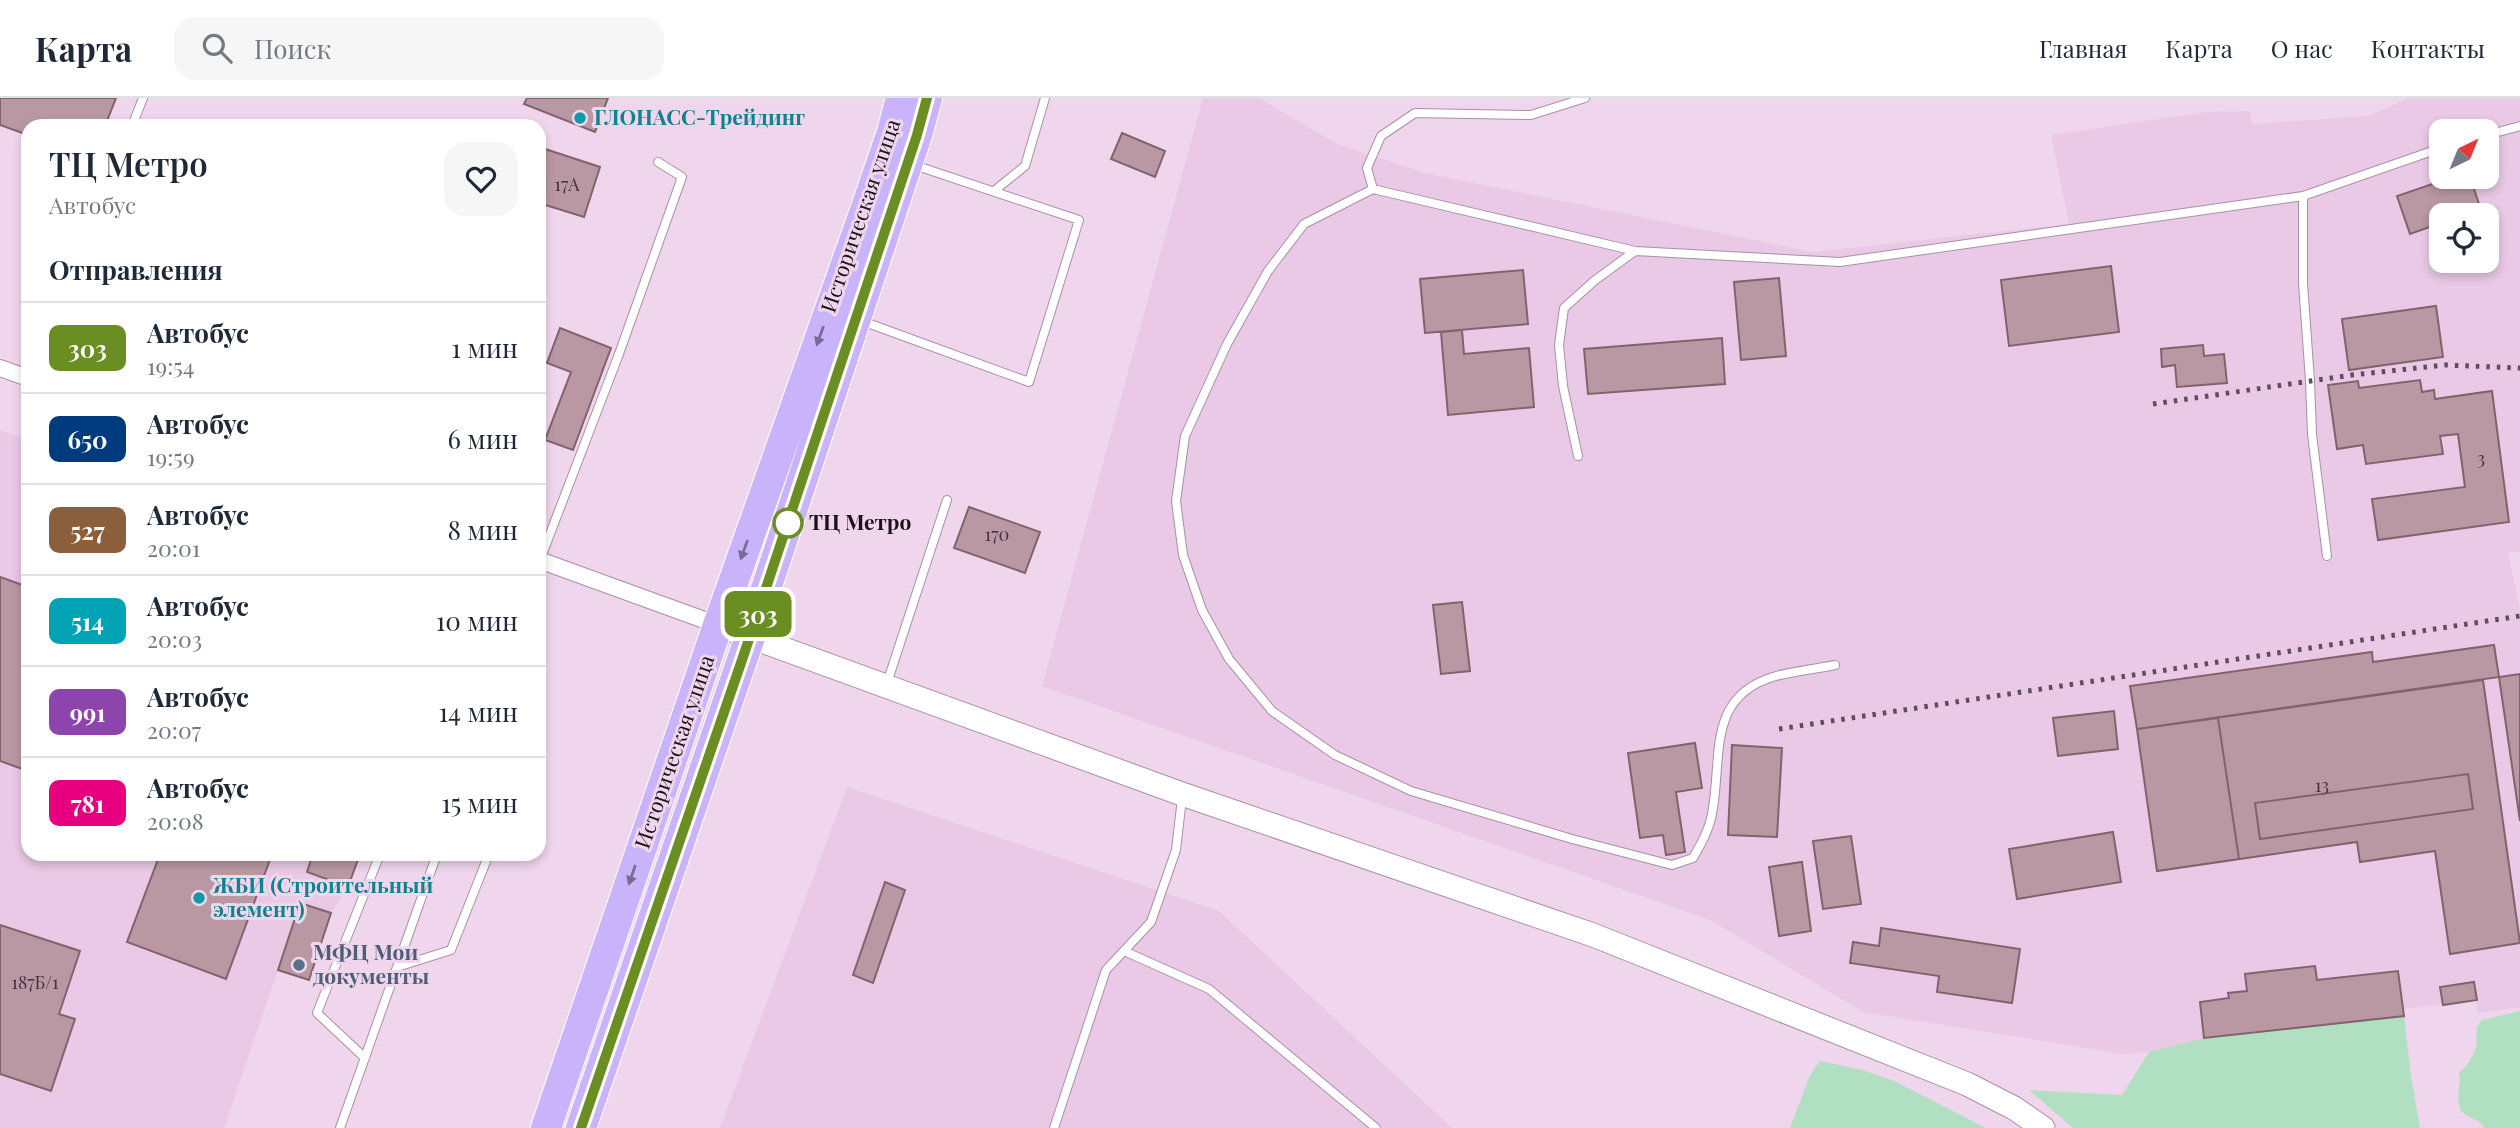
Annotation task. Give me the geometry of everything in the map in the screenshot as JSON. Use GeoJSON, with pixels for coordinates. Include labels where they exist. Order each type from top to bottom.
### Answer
{"type":"FeatureCollection","features":[{"type":"Feature","properties":{"kind":"highway","name":"Историческая улица"},"geometry":{"type":"LineString","coordinates":[[545,1122],[868,202],[901,98]]}},
{"type":"Feature","properties":{"kind":"highway","name":"Историческая улица"},"geometry":{"type":"LineString","coordinates":[[581,1128],[750,637],[908,163],[927,98]]}},
{"type":"Feature","properties":{"kind":"main road"},"geometry":{"type":"LineString","coordinates":[[718,625],[1182,794],[1593,935],[1967,1084],[2014,1108],[2043,1128]]}},
{"type":"Feature","properties":{"kind":"street"},"geometry":{"type":"LineString","coordinates":[[0,368],[21,376]]}},
{"type":"Feature","properties":{"kind":"street"},"geometry":{"type":"LineString","coordinates":[[546,564],[718,625]]}},
{"type":"Feature","properties":{"kind":"lane"},"geometry":{"type":"LineString","coordinates":[[135,119],[143,98]]}},
{"type":"Feature","properties":{"kind":"lane"},"geometry":{"type":"LineString","coordinates":[[994,191],[1025,166],[1045,98]]}},
{"type":"Feature","properties":{"kind":"lane"},"geometry":{"type":"LineString","coordinates":[[1373,189],[1367,168],[1381,136],[1415,113],[1531,115],[1585,98]]}},
{"type":"Feature","properties":{"kind":"lane"},"geometry":{"type":"LineString","coordinates":[[2499,132],[2520,126]]}},
{"type":"Feature","properties":{"kind":"lane"},"geometry":{"type":"LineString","coordinates":[[1835,665],[1775,676],[1747,690],[1731,705],[1722,723],[1712,815],[1703,841],[1693,858],[1672,865],[1572,839],[1411,791],[1335,755],[1272,711],[1229,659],[1202,610],[1182,555],[1176,501],[1185,436],[1227,344],[1268,271],[1304,224],[1373,189],[1636,251],[1840,262],[2304,196],[2429,152]]}},
{"type":"Feature","properties":{"kind":"lane"},"geometry":{"type":"LineString","coordinates":[[546,543],[619,354],[682,177],[658,162]]}},
{"type":"Feature","properties":{"kind":"lane"},"geometry":{"type":"LineString","coordinates":[[856,319],[1030,382],[1079,219],[908,163]]}},
{"type":"Feature","properties":{"kind":"lane"},"geometry":{"type":"LineString","coordinates":[[2304,196],[2303,282],[2312,433],[2328,556]]}},
{"type":"Feature","properties":{"kind":"lane"},"geometry":{"type":"LineString","coordinates":[[1578,456],[1559,345],[1564,309],[1594,281],[1636,251]]}},
{"type":"Feature","properties":{"kind":"lane"},"geometry":{"type":"LineString","coordinates":[[886,686],[947,500]]}},
{"type":"Feature","properties":{"kind":"lane"},"geometry":{"type":"LineString","coordinates":[[1054,1128],[1106,970],[1151,922],[1176,850],[1182,794]]}},
{"type":"Feature","properties":{"kind":"lane"},"geometry":{"type":"LineString","coordinates":[[365,1058],[317,1013],[377,861]]}},
{"type":"Feature","properties":{"kind":"lane"},"geometry":{"type":"LineString","coordinates":[[340,1128],[435,861]]}},
{"type":"Feature","properties":{"kind":"lane"},"geometry":{"type":"LineString","coordinates":[[397,967],[451,950],[486,861]]}},
{"type":"Feature","properties":{"kind":"lane"},"geometry":{"type":"LineString","coordinates":[[1124,951],[1209,989],[1376,1128]]}},
{"type":"Feature","properties":{"kind":"shaded area"},"geometry":{"type":"Polygon","coordinates":[[[1203,98],[1259,98],[1337,144],[1425,173],[1813,252],[2069,224],[2051,135],[2207,112],[2250,111],[2252,124],[2369,116],[2408,98],[2520,98],[2520,551],[2508,553],[2520,609],[2520,1007],[2478,1013],[2476,1000],[2404,1009],[2404,1016],[2204,1038],[2149,1052],[2123,1054],[1863,1012],[1710,920],[1042,686],[1203,98]]]}},
{"type":"Feature","properties":{"kind":"shaded area"},"geometry":{"type":"Polygon","coordinates":[[[0,430],[21,438],[21,861],[357,861],[348,887],[331,913],[309,980],[278,970],[224,1128],[0,1128],[0,430]]]}},
{"type":"Feature","properties":{"kind":"shaded area"},"geometry":{"type":"Polygon","coordinates":[[[847,787],[1219,911],[1452,1128],[720,1128],[847,787]]]}},
{"type":"Feature","properties":{"kind":"green space"},"geometry":{"type":"Polygon","coordinates":[[[2520,1011],[2520,1128],[2484,1128],[2478,1121],[2466,1115],[2459,1106],[2459,1073],[2475,1051],[2476,1030],[2482,1020],[2520,1011]]]}},
{"type":"Feature","properties":{"kind":"green space"},"geometry":{"type":"Polygon","coordinates":[[[2404,1016],[2420,1128],[2073,1128],[2029,1090],[2122,1095],[2149,1052],[2204,1038],[2404,1016]]]}},
{"type":"Feature","properties":{"kind":"green space"},"geometry":{"type":"Polygon","coordinates":[[[1820,1061],[1863,1070],[1894,1081],[1986,1128],[1790,1128],[1810,1075],[1820,1061]]]}},
{"type":"Feature","properties":{"kind":"building"},"geometry":{"type":"Polygon","coordinates":[[[0,98],[116,98],[108,119],[21,119],[21,132],[0,125],[0,98]]]}},
{"type":"Feature","properties":{"kind":"building","name":"ГЛОНАСС-Трейдинг"},"geometry":{"type":"Polygon","coordinates":[[[527,98],[608,98],[595,132],[524,104],[527,98]]]}},
{"type":"Feature","properties":{"kind":"building"},"geometry":{"type":"Polygon","coordinates":[[[1122,133],[1165,151],[1155,177],[1111,159],[1122,133]]]}},
{"type":"Feature","properties":{"kind":"building"},"geometry":{"type":"Polygon","coordinates":[[[546,149],[600,167],[584,217],[546,205],[546,149]]]}},
{"type":"Feature","properties":{"kind":"building"},"geometry":{"type":"Polygon","coordinates":[[[2429,185],[2429,189],[2474,189],[2479,203],[2429,203],[2429,227],[2410,234],[2397,196],[2429,185]]]}},
{"type":"Feature","properties":{"kind":"building"},"geometry":{"type":"Polygon","coordinates":[[[2111,266],[2119,332],[2009,346],[2001,280],[2111,266]]]}},
{"type":"Feature","properties":{"kind":"building"},"geometry":{"type":"Polygon","coordinates":[[[1523,270],[1528,324],[1425,333],[1420,279],[1523,270]]]}},
{"type":"Feature","properties":{"kind":"building"},"geometry":{"type":"Polygon","coordinates":[[[1779,278],[1786,356],[1741,360],[1734,282],[1779,278]]]}},
{"type":"Feature","properties":{"kind":"building"},"geometry":{"type":"Polygon","coordinates":[[[2436,306],[2443,357],[2349,370],[2342,319],[2436,306]]]}},
{"type":"Feature","properties":{"kind":"building"},"geometry":{"type":"Polygon","coordinates":[[[560,328],[611,348],[573,450],[546,440],[571,372],[547,363],[560,328]]]}},
{"type":"Feature","properties":{"kind":"building"},"geometry":{"type":"Polygon","coordinates":[[[1462,330],[1464,354],[1529,348],[1534,407],[1448,415],[1441,332],[1462,330]]]}},
{"type":"Feature","properties":{"kind":"building"},"geometry":{"type":"Polygon","coordinates":[[[1722,338],[1725,384],[1588,394],[1584,349],[1722,338]]]}},
{"type":"Feature","properties":{"kind":"building"},"geometry":{"type":"Polygon","coordinates":[[[2203,345],[2204,356],[2224,354],[2227,383],[2177,387],[2175,365],[2162,367],[2161,349],[2203,345]]]}},
{"type":"Feature","properties":{"kind":"building"},"geometry":{"type":"Polygon","coordinates":[[[2420,380],[2422,392],[2434,390],[2435,399],[2492,391],[2509,522],[2378,540],[2372,499],[2465,487],[2458,434],[2440,436],[2443,454],[2366,464],[2363,445],[2337,449],[2328,385],[2358,381],[2359,388],[2420,380]]]}},
{"type":"Feature","properties":{"kind":"building"},"geometry":{"type":"Polygon","coordinates":[[[969,507],[1040,532],[1025,573],[954,548],[969,507]]]}},
{"type":"Feature","properties":{"kind":"building"},"geometry":{"type":"Polygon","coordinates":[[[0,577],[21,584],[21,768],[0,761],[0,577]]]}},
{"type":"Feature","properties":{"kind":"building"},"geometry":{"type":"Polygon","coordinates":[[[1462,602],[1470,671],[1441,674],[1433,605],[1462,602]]]}},
{"type":"Feature","properties":{"kind":"building"},"geometry":{"type":"Polygon","coordinates":[[[2494,645],[2499,677],[2137,729],[2130,686],[2372,652],[2373,662],[2494,645]]]}},
{"type":"Feature","properties":{"kind":"building"},"geometry":{"type":"Polygon","coordinates":[[[2520,674],[2520,821],[2499,677],[2520,674]]]}},
{"type":"Feature","properties":{"kind":"building"},"geometry":{"type":"Polygon","coordinates":[[[2483,680],[2520,943],[2450,954],[2435,851],[2360,862],[2357,842],[2157,871],[2137,729],[2483,680]]]}},
{"type":"Feature","properties":{"kind":"building"},"geometry":{"type":"Polygon","coordinates":[[[2114,711],[2118,749],[2058,756],[2053,718],[2114,711]]]}},
{"type":"Feature","properties":{"kind":"building"},"geometry":{"type":"Polygon","coordinates":[[[2218,718],[2239,859],[2157,871],[2137,729],[2218,718]]]}},
{"type":"Feature","properties":{"kind":"building"},"geometry":{"type":"Polygon","coordinates":[[[1695,743],[1702,788],[1676,792],[1685,852],[1666,855],[1663,835],[1640,838],[1628,753],[1695,743]]]}},
{"type":"Feature","properties":{"kind":"building"},"geometry":{"type":"Polygon","coordinates":[[[1732,745],[1782,748],[1777,837],[1728,835],[1732,745]]]}},
{"type":"Feature","properties":{"kind":"building"},"geometry":{"type":"Polygon","coordinates":[[[2468,774],[2473,809],[2260,839],[2255,803],[2468,774]]]}},
{"type":"Feature","properties":{"kind":"building"},"geometry":{"type":"Polygon","coordinates":[[[2113,832],[2121,882],[2017,899],[2009,849],[2113,832]]]}},
{"type":"Feature","properties":{"kind":"building"},"geometry":{"type":"Polygon","coordinates":[[[1851,836],[1861,904],[1823,909],[1813,841],[1851,836]]]}},
{"type":"Feature","properties":{"kind":"building","name":"ЖБИ (Строительный элемент)"},"geometry":{"type":"Polygon","coordinates":[[[157,861],[269,861],[226,979],[127,942],[157,861]]]}},
{"type":"Feature","properties":{"kind":"building"},"geometry":{"type":"Polygon","coordinates":[[[311,861],[357,861],[348,887],[307,872],[311,861]]]}},
{"type":"Feature","properties":{"kind":"building"},"geometry":{"type":"Polygon","coordinates":[[[1802,862],[1811,931],[1779,936],[1769,867],[1802,862]]]}},
{"type":"Feature","properties":{"kind":"building"},"geometry":{"type":"Polygon","coordinates":[[[885,882],[905,890],[873,983],[853,975],[885,882]]]}},
{"type":"Feature","properties":{"kind":"building"},"geometry":{"type":"Polygon","coordinates":[[[300,903],[331,913],[309,980],[278,970],[300,903]]]}},
{"type":"Feature","properties":{"kind":"building"},"geometry":{"type":"Polygon","coordinates":[[[0,925],[80,951],[59,1014],[75,1019],[51,1091],[0,1074],[0,925]]]}},
{"type":"Feature","properties":{"kind":"building"},"geometry":{"type":"Polygon","coordinates":[[[1881,928],[2020,949],[2012,1003],[1937,992],[1939,976],[1850,963],[1853,942],[1879,946],[1881,928]]]}},
{"type":"Feature","properties":{"kind":"building"},"geometry":{"type":"Polygon","coordinates":[[[2315,966],[2317,980],[2398,971],[2404,1016],[2204,1038],[2200,1002],[2229,998],[2228,993],[2247,991],[2245,974],[2315,966]]]}},
{"type":"Feature","properties":{"kind":"building"},"geometry":{"type":"Polygon","coordinates":[[[2474,982],[2477,1000],[2443,1005],[2440,987],[2474,982]]]}},
{"type":"Feature","properties":{"kind":"railway"},"geometry":{"type":"LineString","coordinates":[[2153,404],[2352,375],[2445,365],[2520,368]]}},
{"type":"Feature","properties":{"kind":"railway"},"geometry":{"type":"LineString","coordinates":[[1779,729],[2520,616]]}},
{"type":"Feature","properties":{"kind":"bus line","name":"303"},"geometry":{"type":"LineString","coordinates":[[581,1128],[759,611],[927,98]]}},
{"type":"Feature","properties":{"kind":"place","name":"ГЛОНАСС-Трейдинг"},"geometry":{"type":"Point","coordinates":[580,118]}},
{"type":"Feature","properties":{"kind":"place","name":"ТЦ Метро"},"geometry":{"type":"Point","coordinates":[788,523]}},
{"type":"Feature","properties":{"kind":"place","name":"ЖБИ (Строительный элемент)"},"geometry":{"type":"Point","coordinates":[199,898]}},
{"type":"Feature","properties":{"kind":"place","name":"МФЦ Мои документы"},"geometry":{"type":"Point","coordinates":[299,965]}}]}
